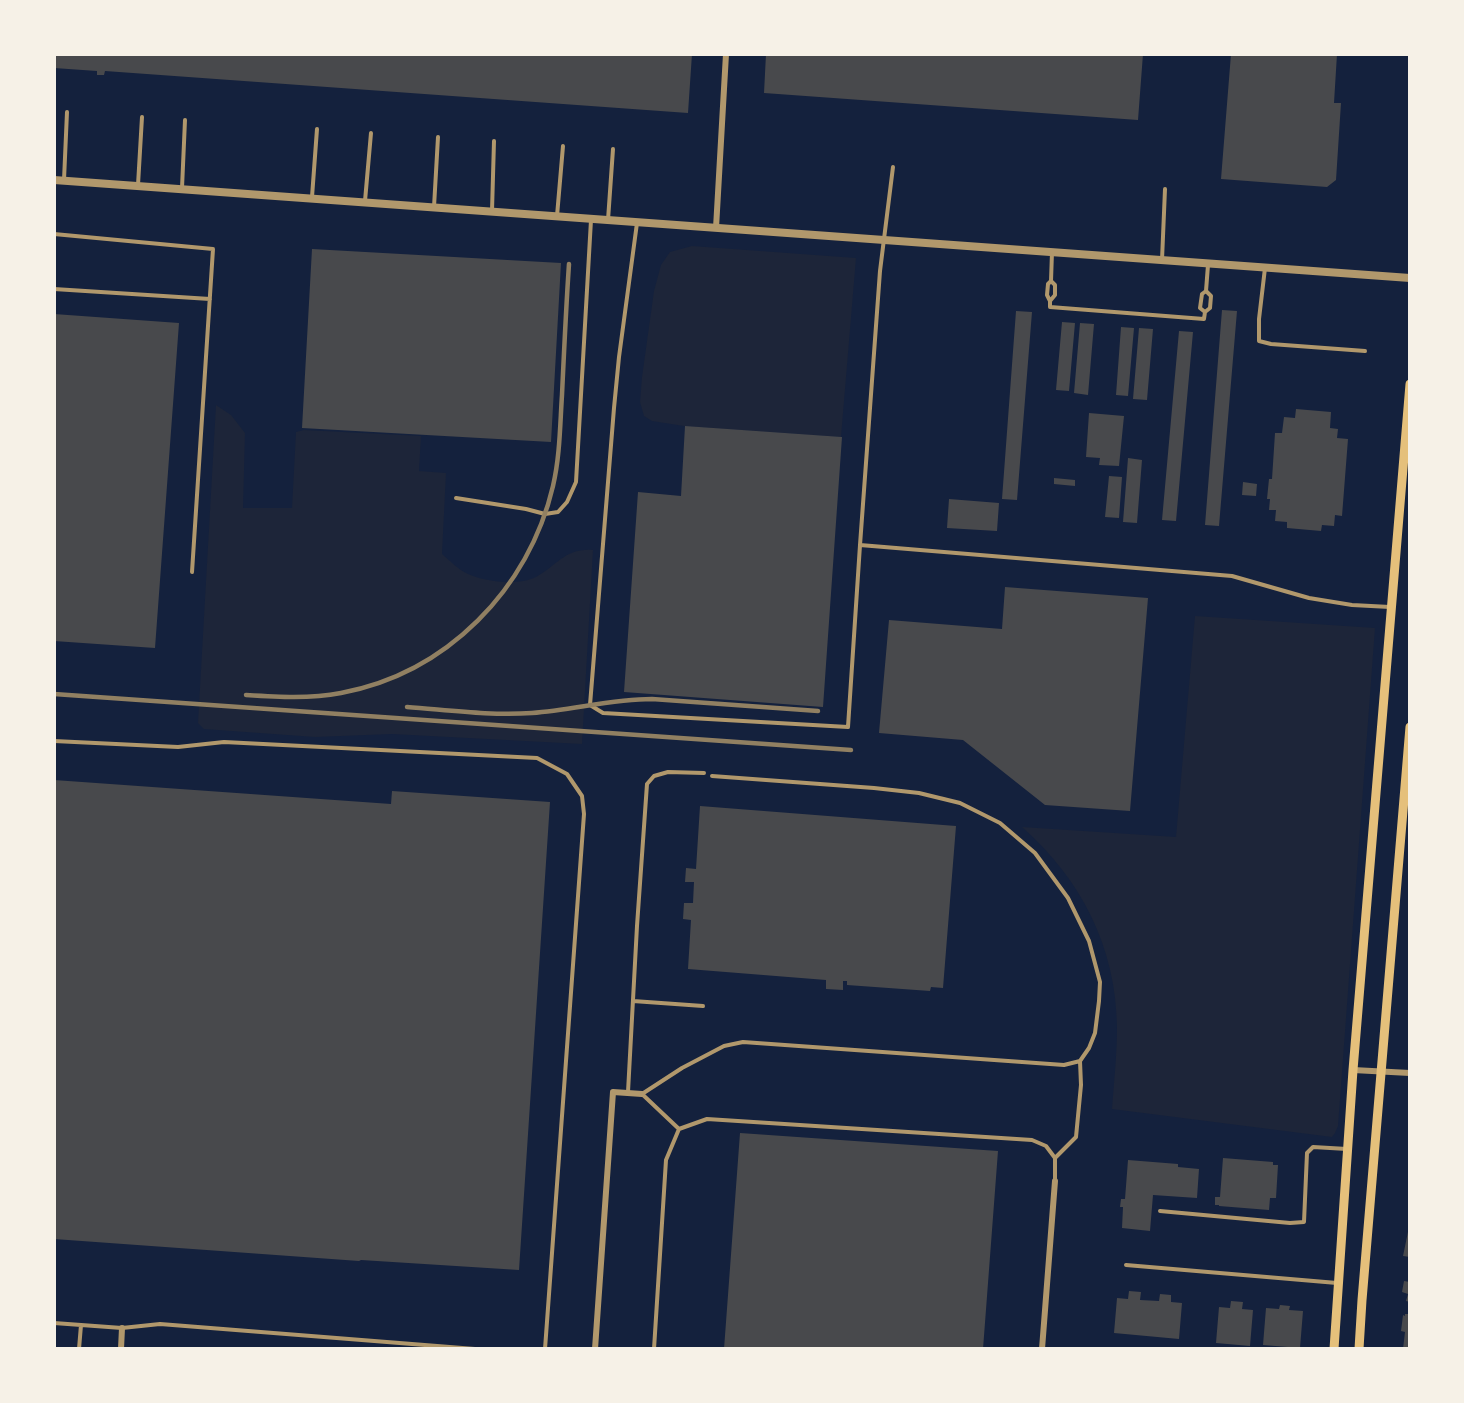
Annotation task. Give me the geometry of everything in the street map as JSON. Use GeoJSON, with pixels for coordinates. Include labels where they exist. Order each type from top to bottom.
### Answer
{"type":"FeatureCollection","features":[{"type":"Feature","properties":{"kind":"main road"},"geometry":{"type":"LineString","coordinates":[[1334,1349],[1353,1070],[1410,384]]}},
{"type":"Feature","properties":{"kind":"main road"},"geometry":{"type":"LineString","coordinates":[[1359,1349],[1381,1072],[1405,848],[1410,727]]}},
{"type":"Feature","properties":{"kind":"street"},"geometry":{"type":"LineString","coordinates":[[716,228],[726,54]]}},
{"type":"Feature","properties":{"kind":"street"},"geometry":{"type":"LineString","coordinates":[[59,180],[1410,278]]}},
{"type":"Feature","properties":{"kind":"street"},"geometry":{"type":"LineString","coordinates":[[1353,1070],[1410,1073]]}},
{"type":"Feature","properties":{"kind":"street"},"geometry":{"type":"LineString","coordinates":[[595,1349],[613,1092],[642,1094]]}},
{"type":"Feature","properties":{"kind":"street"},"geometry":{"type":"LineString","coordinates":[[1042,1349],[1055,1181]]}},
{"type":"Feature","properties":{"kind":"street"},"geometry":{"type":"LineString","coordinates":[[121,1349],[122,1328]]}},
{"type":"Feature","properties":{"kind":"lane"},"geometry":{"type":"LineString","coordinates":[[59,180],[67,112]]}},
{"type":"Feature","properties":{"kind":"lane"},"geometry":{"type":"LineString","coordinates":[[138,186],[142,117]]}},
{"type":"Feature","properties":{"kind":"lane"},"geometry":{"type":"LineString","coordinates":[[182,189],[185,120]]}},
{"type":"Feature","properties":{"kind":"lane"},"geometry":{"type":"LineString","coordinates":[[312,198],[317,129]]}},
{"type":"Feature","properties":{"kind":"lane"},"geometry":{"type":"LineString","coordinates":[[365,202],[371,133]]}},
{"type":"Feature","properties":{"kind":"lane"},"geometry":{"type":"LineString","coordinates":[[434,207],[438,137]]}},
{"type":"Feature","properties":{"kind":"lane"},"geometry":{"type":"LineString","coordinates":[[492,212],[494,141]]}},
{"type":"Feature","properties":{"kind":"lane"},"geometry":{"type":"LineString","coordinates":[[557,216],[563,146]]}},
{"type":"Feature","properties":{"kind":"lane"},"geometry":{"type":"LineString","coordinates":[[608,220],[613,149]]}},
{"type":"Feature","properties":{"kind":"lane"},"geometry":{"type":"LineString","coordinates":[[637,222],[614,408],[590,705],[603,713],[848,727],[880,271],[893,167]]}},
{"type":"Feature","properties":{"kind":"lane"},"geometry":{"type":"LineString","coordinates":[[1162,260],[1165,189]]}},
{"type":"Feature","properties":{"kind":"lane"},"geometry":{"type":"LineString","coordinates":[[456,498],[545,514],[558,512],[567,502],[576,482],[591,219]]}},
{"type":"Feature","properties":{"kind":"lane"},"geometry":{"type":"LineString","coordinates":[[54,234],[213,249],[192,572]]}},
{"type":"Feature","properties":{"kind":"lane"},"geometry":{"type":"LineString","coordinates":[[1053,252],[1051,281],[1048,284],[1047,294],[1050,307],[1204,320],[1205,312]]}},
{"type":"Feature","properties":{"kind":"lane"},"geometry":{"type":"LineString","coordinates":[[1205,312],[1200,308],[1202,294],[1206,291],[1208,263]]}},
{"type":"Feature","properties":{"kind":"lane"},"geometry":{"type":"LineString","coordinates":[[1265,267],[1259,341],[1271,344],[1365,351]]}},
{"type":"Feature","properties":{"kind":"lane"},"geometry":{"type":"LineString","coordinates":[[54,289],[210,299]]}},
{"type":"Feature","properties":{"kind":"lane"},"geometry":{"type":"LineString","coordinates":[[1205,312],[1210,309],[1211,296],[1206,291]]}},
{"type":"Feature","properties":{"kind":"lane"},"geometry":{"type":"LineString","coordinates":[[860,545],[1232,576],[1310,598],[1352,605],[1392,607]]}},
{"type":"Feature","properties":{"kind":"lane"},"geometry":{"type":"LineString","coordinates":[[54,741],[178,747],[224,742],[537,758],[567,774],[582,796],[584,814],[545,1349]]}},
{"type":"Feature","properties":{"kind":"lane"},"geometry":{"type":"LineString","coordinates":[[628,1093],[647,784],[654,776],[668,772],[704,773]]}},
{"type":"Feature","properties":{"kind":"lane"},"geometry":{"type":"LineString","coordinates":[[712,776],[919,793],[960,803],[1000,823],[1035,854],[1068,898],[1089,941],[1100,982],[1095,1033],[1080,1061],[1081,1084],[1076,1137],[1054,1158]]}},
{"type":"Feature","properties":{"kind":"lane"},"geometry":{"type":"LineString","coordinates":[[633,1001],[703,1006]]}},
{"type":"Feature","properties":{"kind":"lane"},"geometry":{"type":"LineString","coordinates":[[679,1129],[642,1094],[682,1068],[724,1046],[743,1042],[1064,1065],[1080,1061]]}},
{"type":"Feature","properties":{"kind":"lane"},"geometry":{"type":"LineString","coordinates":[[654,1349],[666,1160],[679,1129],[707,1119],[1032,1140],[1046,1146],[1054,1158],[1055,1181]]}},
{"type":"Feature","properties":{"kind":"lane"},"geometry":{"type":"LineString","coordinates":[[1160,1211],[1290,1223],[1304,1222],[1307,1153],[1313,1147],[1348,1149]]}},
{"type":"Feature","properties":{"kind":"lane"},"geometry":{"type":"LineString","coordinates":[[1126,1265],[1338,1283]]}},
{"type":"Feature","properties":{"kind":"lane"},"geometry":{"type":"LineString","coordinates":[[54,1323],[122,1328],[160,1324],[475,1349]]}},
{"type":"Feature","properties":{"kind":"lane"},"geometry":{"type":"LineString","coordinates":[[79,1349],[81,1325]]}},
{"type":"Feature","properties":{"kind":"shaded area"},"geometry":{"type":"Polygon","coordinates":[[[692,246],[856,258],[841,437],[684,426],[652,421],[644,416],[640,402],[642,377],[654,291],[661,265],[670,252],[692,246]]]}},
{"type":"Feature","properties":{"kind":"shaded area"},"geometry":{"type":"Polygon","coordinates":[[[216,405],[231,415],[245,433],[243,508],[292,508],[296,432],[304,430],[421,436],[419,471],[446,473],[442,554],[461,570],[475,577],[493,581],[529,580],[568,554],[593,550],[582,744],[392,734],[315,737],[204,729],[198,723],[216,405]]]}},
{"type":"Feature","properties":{"kind":"shaded area"},"geometry":{"type":"Polygon","coordinates":[[[1195,616],[1375,628],[1338,1126],[1332,1137],[1112,1109],[1117,1027],[1110,969],[1102,942],[1078,892],[1062,869],[1022,827],[1176,837],[1195,616]]]}},
{"type":"Feature","properties":{"kind":"building"},"geometry":{"type":"Polygon","coordinates":[[[54,54],[692,54],[688,113],[105,71],[104,75],[97,75],[97,71],[54,68],[54,54]]]}},
{"type":"Feature","properties":{"kind":"building"},"geometry":{"type":"Polygon","coordinates":[[[766,54],[1143,54],[1138,120],[764,93],[766,54]]]}},
{"type":"Feature","properties":{"kind":"building"},"geometry":{"type":"Polygon","coordinates":[[[1231,54],[1337,54],[1334,103],[1341,103],[1336,180],[1327,187],[1221,179],[1231,54]]]}},
{"type":"Feature","properties":{"kind":"building"},"geometry":{"type":"Polygon","coordinates":[[[312,249],[561,263],[551,442],[302,428],[312,249]]]}},
{"type":"Feature","properties":{"kind":"building"},"geometry":{"type":"Polygon","coordinates":[[[1222,310],[1237,311],[1219,526],[1205,525],[1222,310]]]}},
{"type":"Feature","properties":{"kind":"building"},"geometry":{"type":"Polygon","coordinates":[[[1016,311],[1032,312],[1017,500],[1002,499],[1016,311]]]}},
{"type":"Feature","properties":{"kind":"building"},"geometry":{"type":"Polygon","coordinates":[[[54,314],[179,323],[155,648],[54,641],[54,314]]]}},
{"type":"Feature","properties":{"kind":"building"},"geometry":{"type":"Polygon","coordinates":[[[1062,322],[1075,323],[1069,391],[1056,390],[1062,322]]]}},
{"type":"Feature","properties":{"kind":"building"},"geometry":{"type":"Polygon","coordinates":[[[1080,323],[1094,324],[1088,395],[1074,393],[1080,323]]]}},
{"type":"Feature","properties":{"kind":"building"},"geometry":{"type":"Polygon","coordinates":[[[1121,327],[1134,328],[1128,396],[1116,395],[1121,327]]]}},
{"type":"Feature","properties":{"kind":"building"},"geometry":{"type":"Polygon","coordinates":[[[1139,328],[1153,329],[1147,400],[1133,399],[1139,328]]]}},
{"type":"Feature","properties":{"kind":"building"},"geometry":{"type":"Polygon","coordinates":[[[1179,331],[1193,332],[1176,521],[1162,520],[1179,331]]]}},
{"type":"Feature","properties":{"kind":"building"},"geometry":{"type":"Polygon","coordinates":[[[1296,409],[1331,412],[1330,428],[1338,429],[1337,438],[1348,439],[1342,516],[1335,515],[1334,526],[1322,525],[1321,531],[1287,528],[1287,522],[1275,521],[1276,510],[1269,510],[1270,499],[1267,499],[1269,479],[1272,479],[1275,433],[1282,433],[1284,417],[1295,418],[1296,409]]]}},
{"type":"Feature","properties":{"kind":"building"},"geometry":{"type":"Polygon","coordinates":[[[1089,413],[1124,416],[1119,466],[1099,465],[1100,458],[1086,457],[1089,413]]]}},
{"type":"Feature","properties":{"kind":"building"},"geometry":{"type":"Polygon","coordinates":[[[685,426],[842,437],[823,707],[624,692],[638,492],[681,496],[685,426]]]}},
{"type":"Feature","properties":{"kind":"building"},"geometry":{"type":"Polygon","coordinates":[[[1128,458],[1142,460],[1137,523],[1123,522],[1128,458]]]}},
{"type":"Feature","properties":{"kind":"building"},"geometry":{"type":"Polygon","coordinates":[[[1109,476],[1122,477],[1119,518],[1105,517],[1109,476]]]}},
{"type":"Feature","properties":{"kind":"building"},"geometry":{"type":"Polygon","coordinates":[[[1054,478],[1075,480],[1075,486],[1054,484],[1054,478]]]}},
{"type":"Feature","properties":{"kind":"building"},"geometry":{"type":"Polygon","coordinates":[[[1243,482],[1257,484],[1256,496],[1242,495],[1243,482]]]}},
{"type":"Feature","properties":{"kind":"building"},"geometry":{"type":"Polygon","coordinates":[[[949,499],[999,503],[997,531],[947,528],[949,499]]]}},
{"type":"Feature","properties":{"kind":"building"},"geometry":{"type":"Polygon","coordinates":[[[1005,587],[1148,598],[1130,811],[1045,805],[963,740],[879,733],[889,620],[1002,629],[1005,587]]]}},
{"type":"Feature","properties":{"kind":"building"},"geometry":{"type":"Polygon","coordinates":[[[54,780],[391,804],[392,791],[550,802],[519,1270],[54,1239],[54,780]]]}},
{"type":"Feature","properties":{"kind":"building"},"geometry":{"type":"Polygon","coordinates":[[[700,806],[956,826],[943,988],[931,987],[930,991],[847,985],[847,981],[843,981],[843,990],[826,989],[826,980],[688,969],[691,920],[683,919],[684,903],[693,903],[694,882],[685,882],[686,868],[696,869],[700,806]]]}},
{"type":"Feature","properties":{"kind":"building"},"geometry":{"type":"Polygon","coordinates":[[[740,1133],[998,1151],[983,1349],[724,1349],[740,1133]]]}},
{"type":"Feature","properties":{"kind":"building"},"geometry":{"type":"Polygon","coordinates":[[[1223,1158],[1273,1162],[1273,1165],[1278,1165],[1276,1198],[1270,1198],[1269,1210],[1215,1205],[1215,1197],[1220,1197],[1223,1158]]]}},
{"type":"Feature","properties":{"kind":"building"},"geometry":{"type":"Polygon","coordinates":[[[1128,1160],[1178,1164],[1178,1167],[1199,1169],[1197,1198],[1153,1195],[1150,1231],[1122,1228],[1123,1207],[1120,1207],[1121,1199],[1125,1199],[1128,1160]]]}},
{"type":"Feature","properties":{"kind":"building"},"geometry":{"type":"Polygon","coordinates":[[[1410,1228],[1410,1257],[1403,1256],[1410,1228]]]}},
{"type":"Feature","properties":{"kind":"building"},"geometry":{"type":"Polygon","coordinates":[[[1404,1281],[1410,1282],[1410,1302],[1406,1301],[1408,1294],[1402,1292],[1404,1281]]]}},
{"type":"Feature","properties":{"kind":"building"},"geometry":{"type":"Polygon","coordinates":[[[1129,1291],[1141,1292],[1140,1300],[1159,1301],[1160,1294],[1171,1295],[1171,1302],[1182,1303],[1179,1339],[1114,1333],[1117,1298],[1128,1299],[1129,1291]]]}},
{"type":"Feature","properties":{"kind":"building"},"geometry":{"type":"Polygon","coordinates":[[[1231,1301],[1243,1302],[1242,1309],[1253,1310],[1250,1346],[1216,1343],[1219,1307],[1230,1308],[1231,1301]]]}},
{"type":"Feature","properties":{"kind":"building"},"geometry":{"type":"Polygon","coordinates":[[[1280,1305],[1290,1306],[1289,1310],[1303,1311],[1300,1348],[1263,1345],[1266,1308],[1279,1309],[1280,1305]]]}},
{"type":"Feature","properties":{"kind":"building"},"geometry":{"type":"Polygon","coordinates":[[[1405,1314],[1410,1314],[1410,1349],[1403,1349],[1405,1332],[1401,1331],[1405,1314]]]}},
{"type":"Feature","properties":{"kind":"railway"},"geometry":{"type":"LineString","coordinates":[[246,695],[318,696],[380,683],[415,667],[448,646],[478,621],[503,591],[525,559],[541,524],[553,486],[560,429],[569,264]]}},
{"type":"Feature","properties":{"kind":"railway"},"geometry":{"type":"LineString","coordinates":[[54,694],[851,750]]}},
{"type":"Feature","properties":{"kind":"railway"},"geometry":{"type":"LineString","coordinates":[[407,707],[517,714],[652,699],[818,711]]}}]}
